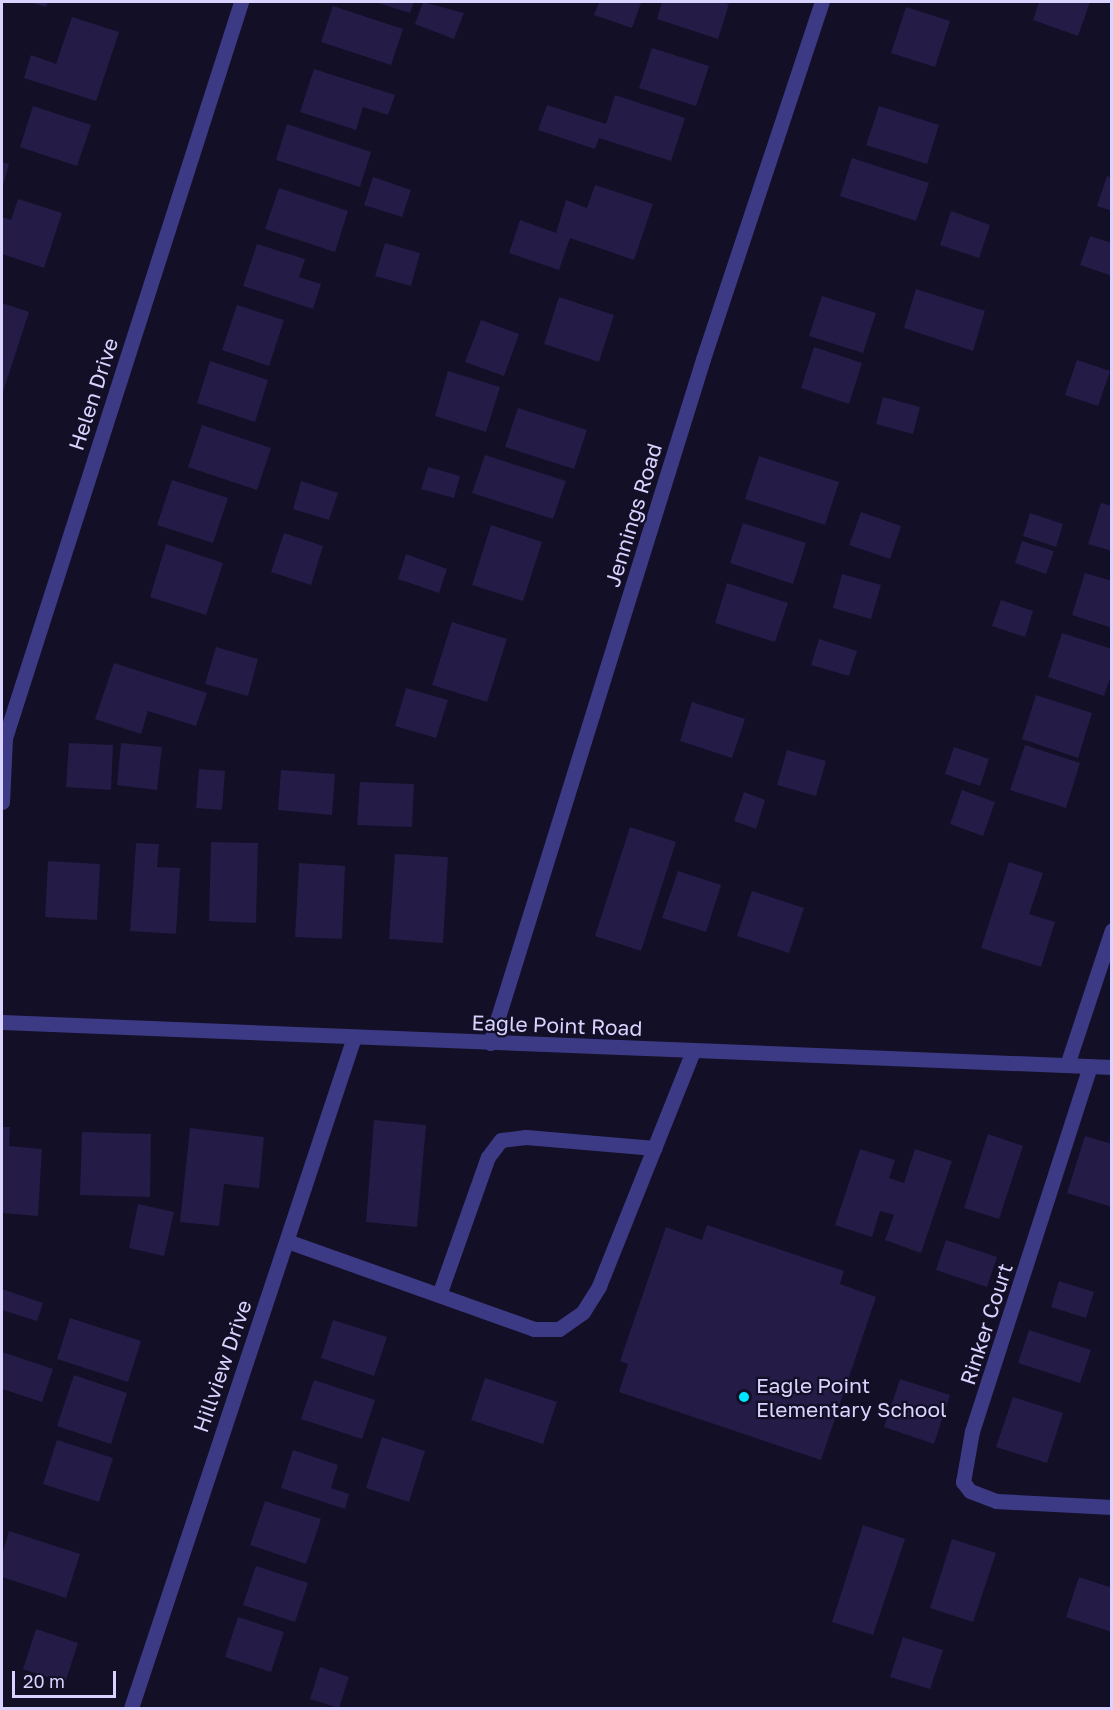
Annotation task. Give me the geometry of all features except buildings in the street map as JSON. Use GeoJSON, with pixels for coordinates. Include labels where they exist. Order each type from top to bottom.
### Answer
{"type":"FeatureCollection","features":[{"type":"Feature","properties":{"kind":"street","name":"Helen Drive"},"geometry":{"type":"LineString","coordinates":[[2,802],[5,738],[241,2]]}},
{"type":"Feature","properties":{"kind":"street","name":"Jennings Road"},"geometry":{"type":"LineString","coordinates":[[490,1043],[703,359],[822,2]]}},
{"type":"Feature","properties":{"kind":"street"},"geometry":{"type":"LineString","coordinates":[[1067,1065],[1112,930]]}},
{"type":"Feature","properties":{"kind":"street","name":"Eagle Point Road"},"geometry":{"type":"LineString","coordinates":[[2,1022],[1112,1067]]}},
{"type":"Feature","properties":{"kind":"street","name":"Hillview Drive"},"geometry":{"type":"LineString","coordinates":[[131,1708],[354,1037]]}},
{"type":"Feature","properties":{"kind":"street"},"geometry":{"type":"LineString","coordinates":[[287,1241],[534,1329],[559,1329],[583,1312],[599,1286],[693,1051]]}},
{"type":"Feature","properties":{"kind":"street","name":"Rinker Court"},"geometry":{"type":"LineString","coordinates":[[1090,1066],[972,1431],[963,1482],[970,1491],[996,1501],[1112,1507]]}},
{"type":"Feature","properties":{"kind":"street"},"geometry":{"type":"LineString","coordinates":[[439,1295],[488,1157],[501,1140],[526,1137],[654,1148]]}},
{"type":"Feature","properties":{"kind":"place","name":"Eagle Point Elementary School"},"geometry":{"type":"Point","coordinates":[744,1397]}}]}
